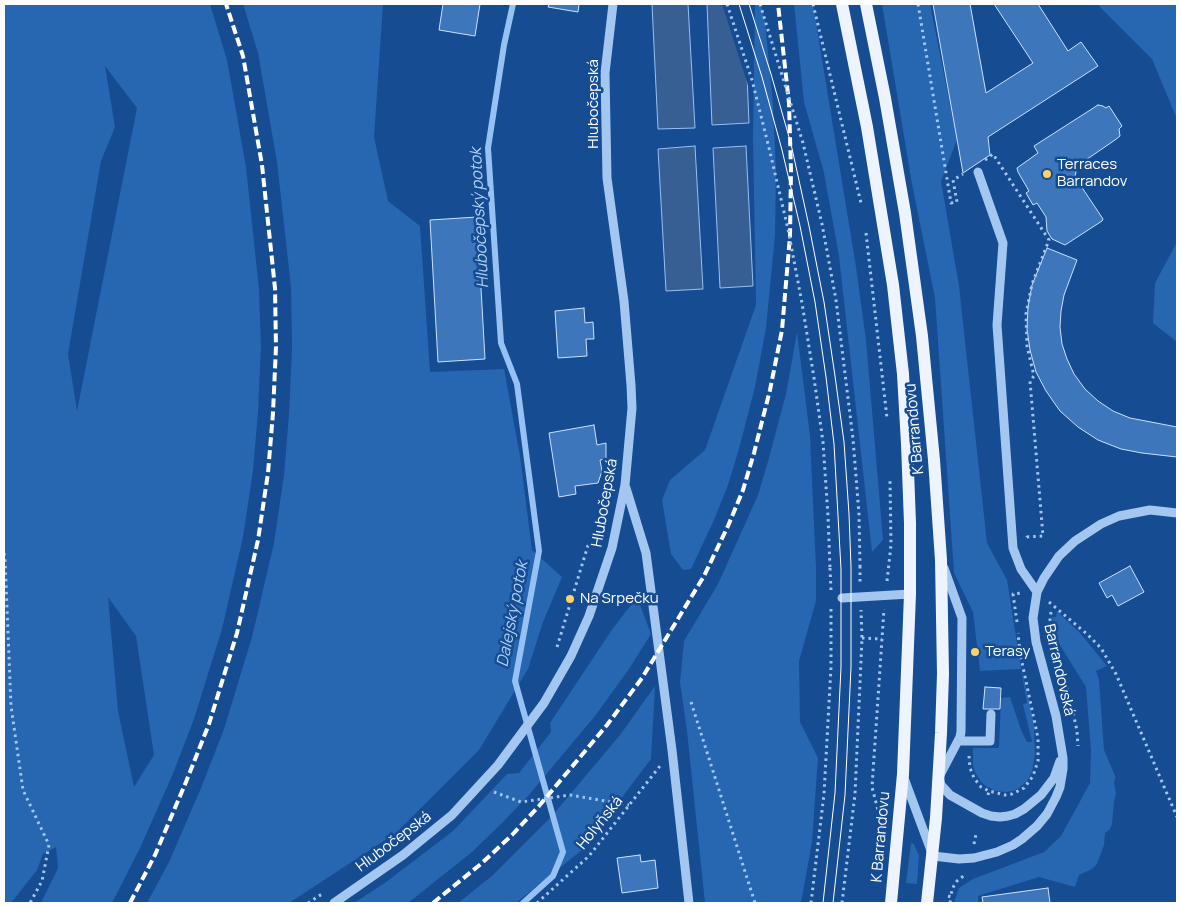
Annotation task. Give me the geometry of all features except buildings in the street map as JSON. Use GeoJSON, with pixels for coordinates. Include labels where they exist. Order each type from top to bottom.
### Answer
{"type":"FeatureCollection","features":[{"type":"Feature","properties":{"kind":"main road","name":"K Barrandovu"},"geometry":{"type":"LineString","coordinates":[[842,4],[867,127],[893,285],[903,374],[908,444],[910,594],[902,774],[890,903]]}},
{"type":"Feature","properties":{"kind":"main road","name":"K Barrandovu"},"geometry":{"type":"LineString","coordinates":[[866,4],[904,204],[921,326],[927,374],[941,560],[943,674],[939,777],[928,900]]}},
{"type":"Feature","properties":{"kind":"street","name":"Hlubočepská"},"geometry":{"type":"LineString","coordinates":[[334,903],[403,855],[452,815],[498,765],[544,703],[572,656],[589,616],[612,548],[625,485],[632,408],[624,301],[607,178],[605,73],[613,4]]}},
{"type":"Feature","properties":{"kind":"street"},"geometry":{"type":"LineString","coordinates":[[978,172],[1003,242],[997,325],[1013,548],[1021,569],[1037,592]]}},
{"type":"Feature","properties":{"kind":"street"},"geometry":{"type":"LineString","coordinates":[[625,485],[646,553],[672,750],[689,903]]}},
{"type":"Feature","properties":{"kind":"street","name":"Barrandovská"},"geometry":{"type":"LineString","coordinates":[[932,856],[959,859],[974,858],[997,852],[1013,845],[1042,820],[1060,788],[1063,769],[1062,748],[1056,716],[1036,642],[1033,618],[1037,592],[1059,556],[1075,541],[1119,516],[1150,510],[1177,513]]}},
{"type":"Feature","properties":{"kind":"street"},"geometry":{"type":"LineString","coordinates":[[939,777],[961,732],[962,618],[941,560]]}},
{"type":"Feature","properties":{"kind":"street"},"geometry":{"type":"LineString","coordinates":[[842,598],[910,594]]}},
{"type":"Feature","properties":{"kind":"street"},"geometry":{"type":"LineString","coordinates":[[958,741],[990,741],[991,714]]}},
{"type":"Feature","properties":{"kind":"street","name":"Barrandovská"},"geometry":{"type":"LineString","coordinates":[[939,777],[942,785],[950,795],[982,813],[991,816],[1008,816],[1024,810],[1034,803],[1048,787],[1061,760],[1062,748]]}},
{"type":"Feature","properties":{"kind":"street","name":"K Barrandovu"},"geometry":{"type":"LineString","coordinates":[[902,774],[932,856]]}},
{"type":"Feature","properties":{"kind":"path"},"geometry":{"type":"LineString","coordinates":[[728,4],[752,80],[768,143],[788,229],[802,303],[823,442],[831,594]]}},
{"type":"Feature","properties":{"kind":"path"},"geometry":{"type":"LineString","coordinates":[[760,4],[803,143],[822,224],[834,290],[853,439],[859,514],[860,566]]}},
{"type":"Feature","properties":{"kind":"path"},"geometry":{"type":"LineString","coordinates":[[813,4],[861,203]]}},
{"type":"Feature","properties":{"kind":"path"},"geometry":{"type":"LineString","coordinates":[[918,4],[951,203],[957,202],[953,180],[968,171]]}},
{"type":"Feature","properties":{"kind":"path"},"geometry":{"type":"LineString","coordinates":[[981,162],[993,154],[1049,240],[1032,284],[1026,314],[1026,346],[1034,376],[1030,380],[1043,536],[1027,537],[1028,546]]}},
{"type":"Feature","properties":{"kind":"path"},"geometry":{"type":"LineString","coordinates":[[865,232],[888,427]]}},
{"type":"Feature","properties":{"kind":"path"},"geometry":{"type":"LineString","coordinates":[[881,825],[872,788],[885,595],[891,545],[890,476]]}},
{"type":"Feature","properties":{"kind":"path"},"geometry":{"type":"LineString","coordinates":[[555,654],[589,542]]}},
{"type":"Feature","properties":{"kind":"path"},"geometry":{"type":"LineString","coordinates":[[4,553],[11,706],[23,790],[49,845],[42,881],[30,903]]}},
{"type":"Feature","properties":{"kind":"path"},"geometry":{"type":"LineString","coordinates":[[1017,624],[1013,594],[1037,592]]}},
{"type":"Feature","properties":{"kind":"path"},"geometry":{"type":"LineString","coordinates":[[811,903],[824,794],[830,688],[831,603]]}},
{"type":"Feature","properties":{"kind":"path"},"geometry":{"type":"LineString","coordinates":[[1052,604],[1088,634],[1101,648],[1116,674],[1177,817]]}},
{"type":"Feature","properties":{"kind":"path"},"geometry":{"type":"LineString","coordinates":[[970,741],[969,763],[971,774],[977,783],[989,793],[1005,795],[1018,792],[1024,788],[1033,776],[1038,761],[1038,738],[1020,653],[1018,633]]}},
{"type":"Feature","properties":{"kind":"path"},"geometry":{"type":"LineString","coordinates":[[842,903],[855,794],[862,638],[882,639]]}},
{"type":"Feature","properties":{"kind":"path"},"geometry":{"type":"LineString","coordinates":[[691,702],[754,903]]}},
{"type":"Feature","properties":{"kind":"path","name":"Holyňská"},"geometry":{"type":"LineString","coordinates":[[537,903],[589,856],[672,750]]}},
{"type":"Feature","properties":{"kind":"path"},"geometry":{"type":"LineString","coordinates":[[479,786],[521,802],[570,795],[629,805]]}},
{"type":"Feature","properties":{"kind":"path"},"geometry":{"type":"LineString","coordinates":[[950,903],[949,896],[957,881],[970,872]]}},
{"type":"Feature","properties":{"kind":"path"},"geometry":{"type":"LineString","coordinates":[[308,903],[324,893]]}},
{"type":"Feature","properties":{"kind":"shaded area"},"geometry":{"type":"Polygon","coordinates":[[[4,4],[210,4],[227,60],[246,167],[259,289],[261,347],[253,471],[243,537],[222,629],[194,719],[172,776],[140,848],[112,903],[41,903],[58,868],[56,847],[43,854],[37,870],[11,903],[4,903],[4,4]],[[105,66],[115,127],[101,161],[68,354],[77,411],[137,108],[105,66]],[[108,597],[118,711],[134,787],[154,755],[136,636],[108,597]]]}},
{"type":"Feature","properties":{"kind":"shaded area"},"geometry":{"type":"Polygon","coordinates":[[[243,4],[383,4],[374,137],[388,201],[420,226],[430,372],[504,369],[520,456],[532,550],[562,577],[543,622],[528,669],[479,750],[396,833],[289,903],[147,903],[169,862],[224,729],[252,637],[274,543],[284,475],[292,347],[291,287],[277,162],[258,53],[243,4]]]}},
{"type":"Feature","properties":{"kind":"shaded area"},"geometry":{"type":"Polygon","coordinates":[[[652,4],[688,4],[695,128],[658,129],[652,4]]]}},
{"type":"Feature","properties":{"kind":"shaded area"},"geometry":{"type":"Polygon","coordinates":[[[707,4],[744,4],[749,123],[712,125],[707,4]]]}},
{"type":"Feature","properties":{"kind":"shaded area"},"geometry":{"type":"Polygon","coordinates":[[[755,4],[761,4],[765,22],[773,104],[776,172],[775,235],[766,328],[755,387],[728,485],[691,569],[683,570],[671,554],[662,500],[670,480],[705,450],[756,305],[753,138],[755,4]]]}},
{"type":"Feature","properties":{"kind":"shaded area"},"geometry":{"type":"Polygon","coordinates":[[[794,4],[813,4],[856,267],[866,340],[883,540],[872,552],[839,256],[824,173],[804,102],[794,4]]]}},
{"type":"Feature","properties":{"kind":"shaded area"},"geometry":{"type":"Polygon","coordinates":[[[882,4],[930,4],[957,140],[941,181],[959,286],[987,543],[1007,580],[1021,668],[1034,726],[1035,754],[1032,772],[1027,781],[1013,791],[996,791],[987,787],[981,782],[973,765],[973,748],[999,748],[1001,698],[1010,697],[1021,730],[1027,742],[1032,742],[1023,704],[1027,703],[1021,669],[980,671],[973,612],[954,573],[935,298],[912,184],[882,4]]]}},
{"type":"Feature","properties":{"kind":"shaded area"},"geometry":{"type":"Polygon","coordinates":[[[1097,4],[1177,4],[1177,119],[1152,59],[1097,4]]]}},
{"type":"Feature","properties":{"kind":"shaded area"},"geometry":{"type":"Polygon","coordinates":[[[695,146],[703,289],[666,291],[658,149],[695,146]]]}},
{"type":"Feature","properties":{"kind":"shaded area"},"geometry":{"type":"Polygon","coordinates":[[[746,146],[753,286],[720,288],[713,148],[746,146]]]}},
{"type":"Feature","properties":{"kind":"shaded area"},"geometry":{"type":"Polygon","coordinates":[[[1177,242],[1177,342],[1153,323],[1155,283],[1177,242]]]}},
{"type":"Feature","properties":{"kind":"shaded area"},"geometry":{"type":"Polygon","coordinates":[[[797,332],[810,436],[816,567],[816,601],[799,661],[800,722],[818,758],[812,842],[801,903],[705,903],[680,682],[684,641],[718,584],[758,495],[786,394],[797,332]]]}},
{"type":"Feature","properties":{"kind":"shaded area"},"geometry":{"type":"Polygon","coordinates":[[[637,597],[651,634],[629,669],[595,716],[528,796],[472,852],[408,903],[354,903],[386,882],[453,831],[507,774],[519,773],[551,732],[550,723],[611,631],[637,597]]]}},
{"type":"Feature","properties":{"kind":"shaded area"},"geometry":{"type":"Polygon","coordinates":[[[1057,611],[1081,634],[1107,666],[1096,671],[1099,680],[1104,750],[1116,778],[1114,783],[1116,793],[1112,824],[1105,833],[1104,845],[1097,864],[1092,869],[1079,875],[1075,887],[1039,877],[978,896],[978,903],[954,903],[959,888],[973,879],[1044,852],[1061,836],[1090,783],[1091,751],[1086,687],[1058,642],[1052,617],[1056,617],[1057,611]]]}},
{"type":"Feature","properties":{"kind":"shaded area"},"geometry":{"type":"Polygon","coordinates":[[[655,686],[651,759],[582,850],[516,903],[458,903],[493,875],[551,817],[620,735],[655,686]]]}},
{"type":"Feature","properties":{"kind":"shaded area"},"geometry":{"type":"Polygon","coordinates":[[[911,843],[914,844],[919,856],[917,884],[906,883],[911,843]]]}},
{"type":"Feature","properties":{"kind":"pier"},"geometry":{"type":"Polygon","coordinates":[[[722,4],[747,4],[751,97],[747,82],[722,4]]]}},
{"type":"Feature","properties":{"kind":"waterway","name":"Dalejský potok"},"geometry":{"type":"LineString","coordinates":[[513,4],[504,45],[488,148],[501,343],[517,384],[539,551],[515,681],[563,852],[553,876],[523,903]]}},
{"type":"Feature","properties":{"kind":"tram line"},"geometry":{"type":"LineString","coordinates":[[739,4],[762,77],[800,226],[815,302],[834,444],[841,569],[841,667],[835,793],[823,903]]}},
{"type":"Feature","properties":{"kind":"tram line"},"geometry":{"type":"LineString","coordinates":[[749,4],[791,144],[809,226],[824,302],[844,442],[851,567],[851,667],[845,795],[833,903]]}},
{"type":"Feature","properties":{"kind":"railway"},"geometry":{"type":"LineString","coordinates":[[130,903],[155,855],[209,724],[237,633],[258,540],[268,473],[276,347],[275,288],[262,165],[243,56],[226,4]]}},
{"type":"Feature","properties":{"kind":"railway"},"geometry":{"type":"LineString","coordinates":[[433,903],[482,863],[512,835],[607,725],[642,678],[704,576],[743,490],[770,390],[782,330],[790,236],[789,103],[778,4]]}},
{"type":"Feature","properties":{"kind":"place","name":"Terraces Barrandov"},"geometry":{"type":"Point","coordinates":[1047,174]}},
{"type":"Feature","properties":{"kind":"place","name":"Na Srpečku"},"geometry":{"type":"Point","coordinates":[570,599]}},
{"type":"Feature","properties":{"kind":"place","name":"Terasy"},"geometry":{"type":"Point","coordinates":[975,652]}},
{"type":"Feature","properties":{"kind":"water label","name":"Hlubočepský potok"},"geometry":{"type":"Point","coordinates":[480,218]}}]}
